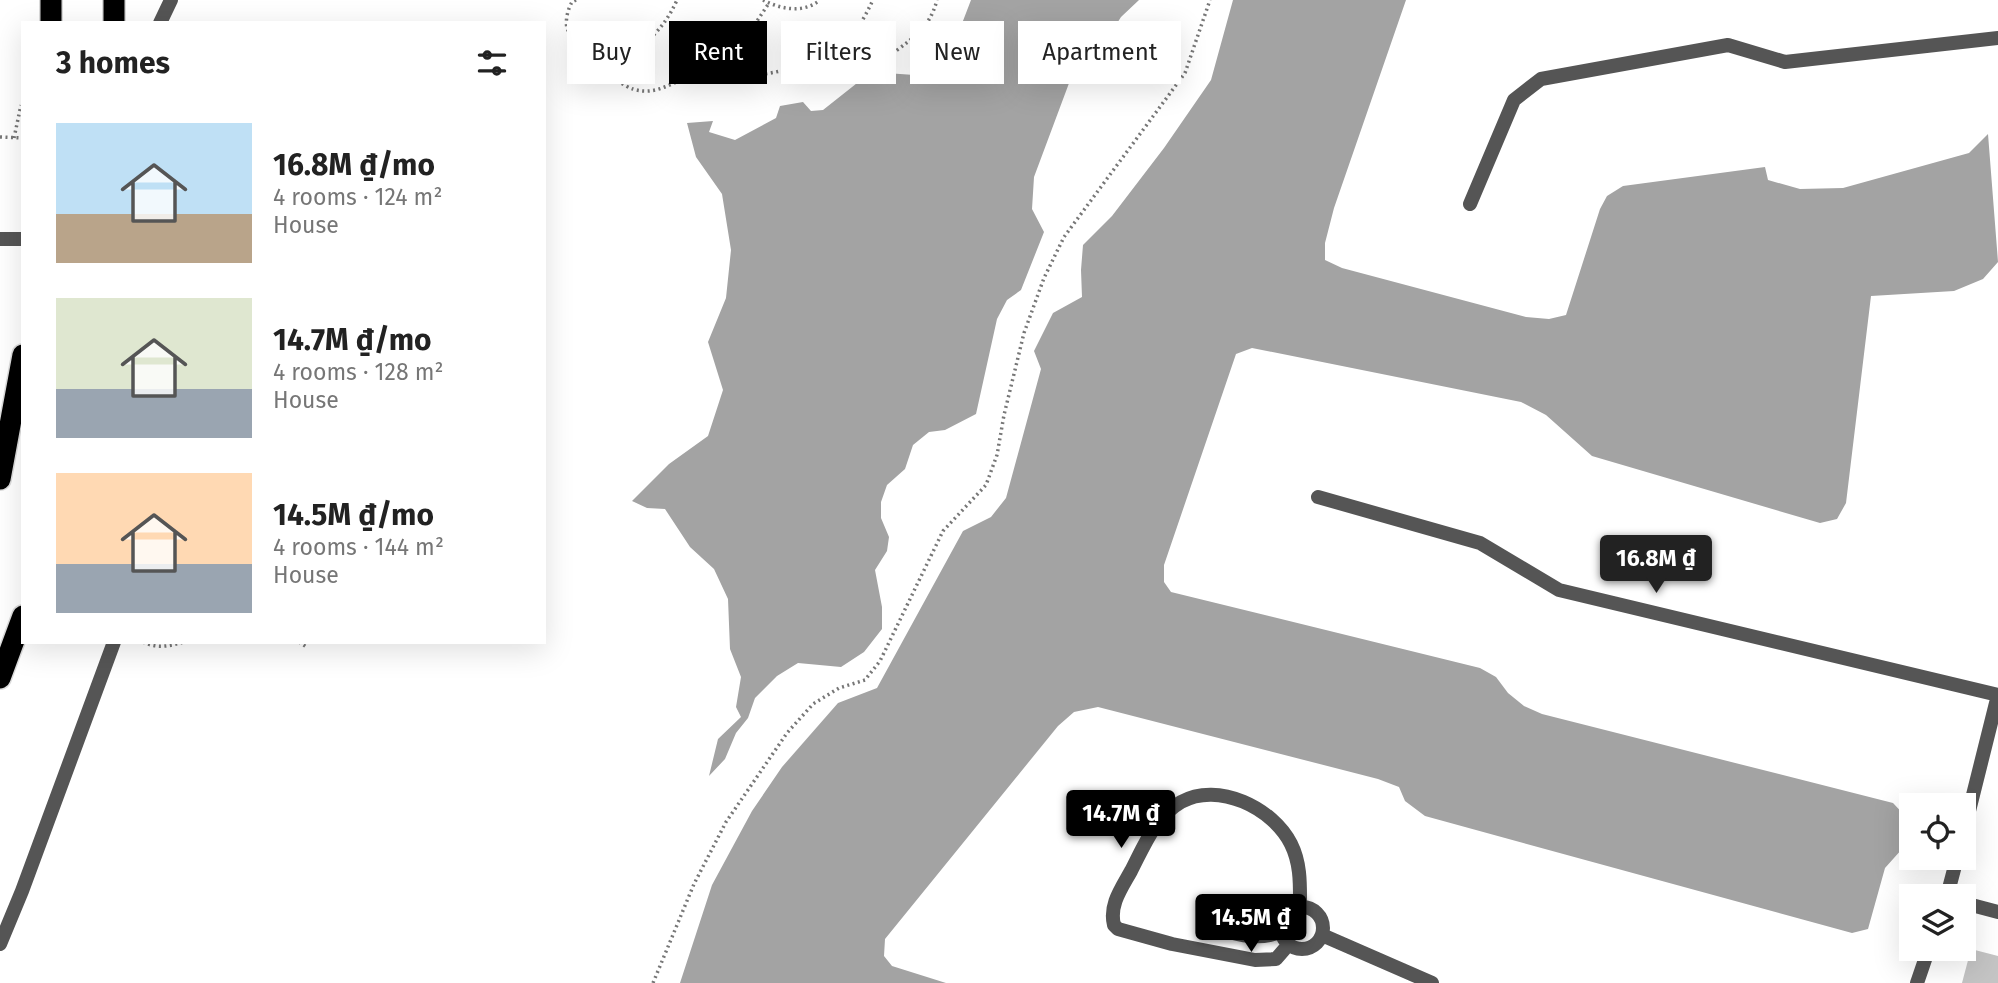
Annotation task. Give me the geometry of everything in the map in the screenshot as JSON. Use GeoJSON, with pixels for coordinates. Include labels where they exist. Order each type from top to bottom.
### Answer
{"type":"FeatureCollection","features":[{"type":"Feature","properties":{"kind":"highway"},"geometry":{"type":"LineString","coordinates":[[51,0],[51,21]]}},
{"type":"Feature","properties":{"kind":"highway"},"geometry":{"type":"LineString","coordinates":[[114,0],[114,21]]}},
{"type":"Feature","properties":{"kind":"highway"},"geometry":{"type":"LineString","coordinates":[[0,479],[21,366]]}},
{"type":"Feature","properties":{"kind":"highway"},"geometry":{"type":"LineString","coordinates":[[0,678],[21,621]]}},
{"type":"Feature","properties":{"kind":"street"},"geometry":{"type":"LineString","coordinates":[[161,21],[171,0]]}},
{"type":"Feature","properties":{"kind":"street"},"geometry":{"type":"LineString","coordinates":[[1470,204],[1514,100],[1541,79],[1728,45],[1785,62],[1998,38]]}},
{"type":"Feature","properties":{"kind":"street"},"geometry":{"type":"LineString","coordinates":[[0,239],[21,239]]}},
{"type":"Feature","properties":{"kind":"street"},"geometry":{"type":"LineString","coordinates":[[1318,497],[1480,543],[1559,590],[1998,695],[1974,793]]}},
{"type":"Feature","properties":{"kind":"street"},"geometry":{"type":"LineString","coordinates":[[0,944],[113,644]]}},
{"type":"Feature","properties":{"kind":"street"},"geometry":{"type":"LineString","coordinates":[[1285,938],[1276,959],[1266,961],[1244,958],[1172,944],[1118,929],[1114,925],[1111,911],[1144,843],[1163,817],[1182,801],[1201,796],[1227,796],[1254,805],[1276,822],[1291,844],[1300,869],[1300,907]]}},
{"type":"Feature","properties":{"kind":"street"},"geometry":{"type":"LineString","coordinates":[[1976,906],[1998,912]]}},
{"type":"Feature","properties":{"kind":"street"},"geometry":{"type":"LineString","coordinates":[[1300,907],[1312,909],[1324,925],[1322,935],[1316,945],[1295,948],[1285,938],[1282,924],[1288,912],[1300,907]]}},
{"type":"Feature","properties":{"kind":"street"},"geometry":{"type":"LineString","coordinates":[[1218,929],[1258,937],[1285,938]]}},
{"type":"Feature","properties":{"kind":"street"},"geometry":{"type":"LineString","coordinates":[[1322,935],[1432,983]]}},
{"type":"Feature","properties":{"kind":"street"},"geometry":{"type":"LineString","coordinates":[[1917,983],[1925,961]]}},
{"type":"Feature","properties":{"kind":"path"},"geometry":{"type":"LineString","coordinates":[[567,21],[568,10],[576,0]]}},
{"type":"Feature","properties":{"kind":"path"},"geometry":{"type":"LineString","coordinates":[[655,35],[677,0]]}},
{"type":"Feature","properties":{"kind":"path"},"geometry":{"type":"LineString","coordinates":[[763,0],[794,10],[816,4],[820,0]]}},
{"type":"Feature","properties":{"kind":"path"},"geometry":{"type":"LineString","coordinates":[[860,21],[873,0]]}},
{"type":"Feature","properties":{"kind":"path"},"geometry":{"type":"LineString","coordinates":[[896,51],[933,17],[937,0]]}},
{"type":"Feature","properties":{"kind":"path"},"geometry":{"type":"LineString","coordinates":[[653,983],[694,884],[726,822],[788,733],[813,704],[839,688],[865,680],[880,661],[943,531],[986,485],[997,455],[1024,333],[1044,278],[1064,237],[1185,73],[1210,0]]}},
{"type":"Feature","properties":{"kind":"path"},"geometry":{"type":"LineString","coordinates":[[757,21],[769,3]]}},
{"type":"Feature","properties":{"kind":"path"},"geometry":{"type":"LineString","coordinates":[[624,84],[631,89],[649,92],[673,84]]}},
{"type":"Feature","properties":{"kind":"path"},"geometry":{"type":"LineString","coordinates":[[14,138],[21,105]]}},
{"type":"Feature","properties":{"kind":"path"},"geometry":{"type":"LineString","coordinates":[[0,137],[21,138]]}},
{"type":"Feature","properties":{"kind":"path"},"geometry":{"type":"LineString","coordinates":[[147,644],[168,647],[178,644]]}},
{"type":"Feature","properties":{"kind":"path"},"geometry":{"type":"LineString","coordinates":[[302,644],[308,648]]}},
{"type":"Feature","properties":{"kind":"shaded area"},"geometry":{"type":"Polygon","coordinates":[[[971,0],[1139,0],[1118,21],[1018,21],[1018,84],[1069,84],[1034,177],[1032,209],[1044,232],[1021,290],[1007,300],[997,319],[976,414],[945,430],[929,432],[913,445],[905,469],[887,485],[881,502],[881,518],[889,537],[887,551],[875,570],[882,607],[882,629],[864,652],[841,667],[798,663],[777,676],[755,698],[748,718],[736,733],[725,759],[709,776],[718,739],[741,717],[736,707],[741,677],[730,649],[728,599],[714,569],[690,547],[665,509],[647,508],[632,501],[669,464],[708,436],[723,390],[708,342],[726,298],[731,250],[722,194],[696,157],[687,123],[713,121],[709,132],[735,140],[776,118],[780,106],[803,102],[811,111],[823,110],[856,84],[896,84],[896,74],[910,75],[910,84],[1004,84],[1004,21],[963,21],[971,0]]]}},
{"type":"Feature","properties":{"kind":"shaded area"},"geometry":{"type":"Polygon","coordinates":[[[1233,0],[1406,0],[1334,208],[1325,243],[1325,260],[1342,268],[1526,317],[1549,319],[1566,315],[1600,209],[1607,196],[1623,186],[1765,167],[1768,180],[1800,189],[1843,188],[1969,153],[1988,134],[1998,262],[1983,279],[1954,291],[1871,296],[1846,503],[1837,519],[1820,523],[1592,456],[1546,415],[1521,402],[1252,348],[1236,354],[1164,565],[1164,582],[1171,592],[1480,668],[1496,677],[1508,693],[1524,706],[1542,714],[1893,803],[1899,809],[1899,852],[1885,868],[1868,929],[1852,933],[1425,816],[1405,801],[1399,787],[1378,779],[1098,707],[1074,712],[1058,726],[885,939],[884,956],[892,966],[946,983],[680,983],[712,885],[752,811],[782,767],[838,703],[877,688],[963,531],[991,517],[1006,498],[1041,369],[1034,351],[1053,313],[1082,297],[1083,245],[1112,216],[1211,80],[1233,0]]]}},
{"type":"Feature","properties":{"kind":"building"},"geometry":{"type":"Polygon","coordinates":[[[1976,950],[1998,956],[1998,983],[1962,983],[1968,961],[1976,961],[1976,950]]]}}]}
